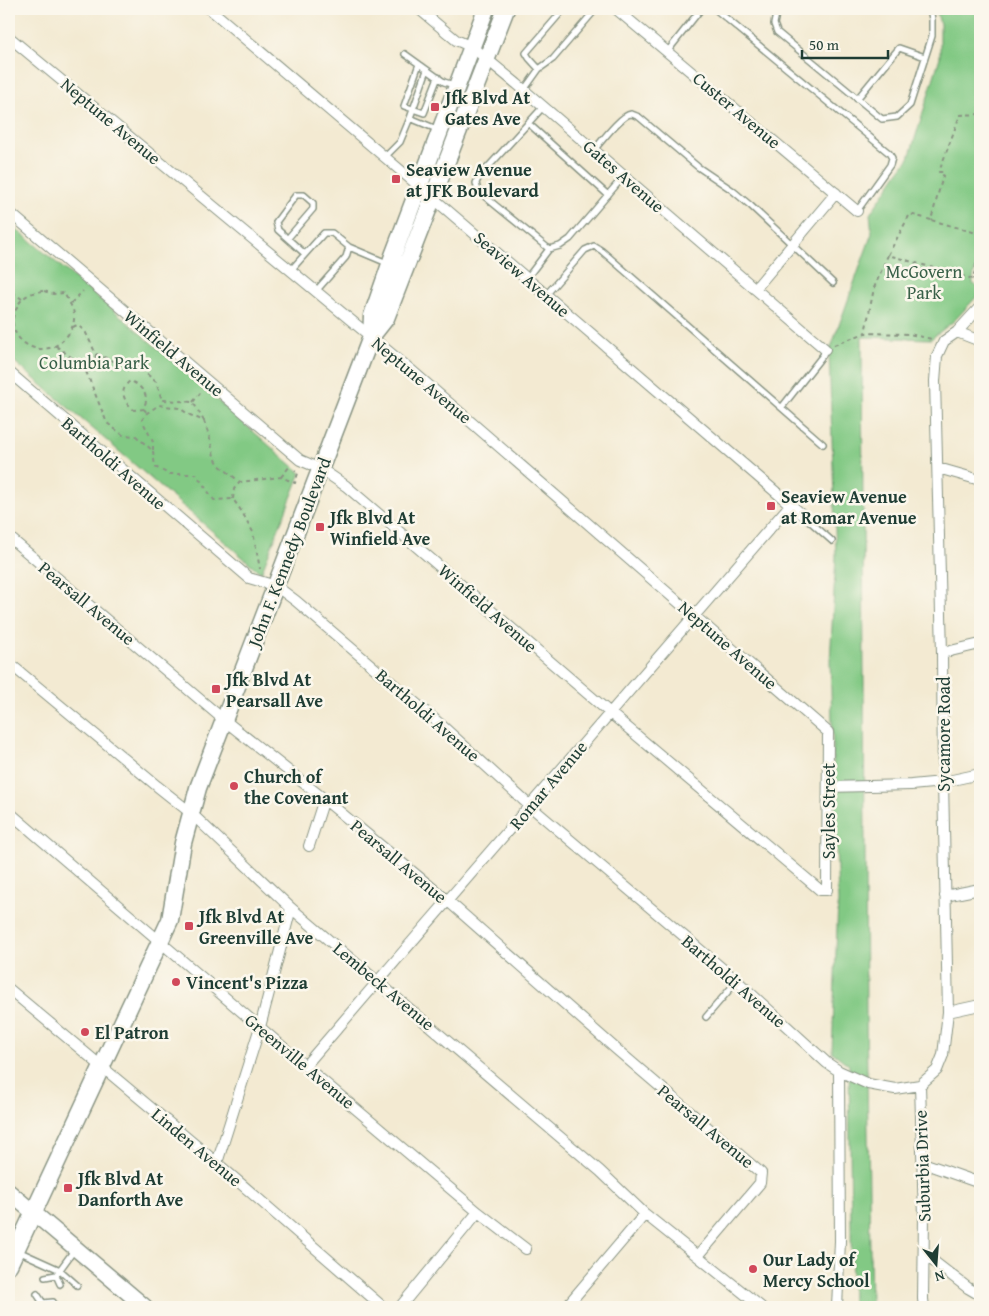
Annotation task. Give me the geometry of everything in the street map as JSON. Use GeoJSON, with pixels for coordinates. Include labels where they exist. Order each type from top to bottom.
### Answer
{"type":"FeatureCollection","features":[{"type":"Feature","properties":{"kind":"main road","name":"John F. Kennedy Boulevard"},"geometry":{"type":"LineString","coordinates":[[371,338],[372,316],[390,264],[486,9]]}},
{"type":"Feature","properties":{"kind":"main road","name":"John F. Kennedy Boulevard"},"geometry":{"type":"LineString","coordinates":[[9,1265],[170,920],[184,844],[198,788],[371,338],[386,318],[506,9]]}},
{"type":"Feature","properties":{"kind":"main road"},"geometry":{"type":"LineString","coordinates":[[9,1192],[144,1307]]}},
{"type":"Feature","properties":{"kind":"street","name":"Seaview Avenue"},"geometry":{"type":"LineString","coordinates":[[210,9],[805,517]]}},
{"type":"Feature","properties":{"kind":"street","name":"Gates Avenue"},"geometry":{"type":"LineString","coordinates":[[419,9],[456,40],[472,47],[524,90],[825,349]]}},
{"type":"Feature","properties":{"kind":"street","name":"Custer Avenue"},"geometry":{"type":"LineString","coordinates":[[616,9],[858,211]]}},
{"type":"Feature","properties":{"kind":"street","name":"Neptune Avenue"},"geometry":{"type":"LineString","coordinates":[[9,37],[411,370],[828,732]]}},
{"type":"Feature","properties":{"kind":"street"},"geometry":{"type":"LineString","coordinates":[[755,289],[836,193]]}},
{"type":"Feature","properties":{"kind":"street","name":"Winfield Avenue"},"geometry":{"type":"LineString","coordinates":[[9,212],[300,460],[321,469],[346,486],[820,890],[827,890]]}},
{"type":"Feature","properties":{"kind":"street"},"geometry":{"type":"LineString","coordinates":[[944,341],[957,332],[980,307]]}},
{"type":"Feature","properties":{"kind":"street"},"geometry":{"type":"LineString","coordinates":[[957,332],[980,340]]}},
{"type":"Feature","properties":{"kind":"street","name":"Sycamore Road"},"geometry":{"type":"LineString","coordinates":[[920,1085],[937,1070],[943,1055],[948,1012],[936,381],[937,356],[944,341]]}},
{"type":"Feature","properties":{"kind":"street","name":"Bartholdi Avenue"},"geometry":{"type":"LineString","coordinates":[[9,372],[249,578],[276,586],[304,607],[440,724],[530,806],[737,982],[827,1063],[839,1071]]}},
{"type":"Feature","properties":{"kind":"street"},"geometry":{"type":"LineString","coordinates":[[938,468],[980,480]]}},
{"type":"Feature","properties":{"kind":"street","name":"Romar Avenue"},"geometry":{"type":"LineString","coordinates":[[305,1066],[448,902],[609,712],[791,504]]}},
{"type":"Feature","properties":{"kind":"street","name":"Pearsall Avenue"},"geometry":{"type":"LineString","coordinates":[[9,537],[224,720],[324,799],[448,902],[761,1173],[760,1183],[698,1256]]}},
{"type":"Feature","properties":{"kind":"street"},"geometry":{"type":"LineString","coordinates":[[942,653],[980,644]]}},
{"type":"Feature","properties":{"kind":"street","name":"Lembeck Avenue"},"geometry":{"type":"LineString","coordinates":[[9,663],[191,813],[291,908],[600,1171],[645,1214],[761,1307]]}},
{"type":"Feature","properties":{"kind":"street","name":"Sayles Street"},"geometry":{"type":"LineString","coordinates":[[827,890],[828,732]]}},
{"type":"Feature","properties":{"kind":"street"},"geometry":{"type":"LineString","coordinates":[[828,786],[911,785],[943,782],[980,774]]}},
{"type":"Feature","properties":{"kind":"street"},"geometry":{"type":"LineString","coordinates":[[309,846],[324,799]]}},
{"type":"Feature","properties":{"kind":"street","name":"Greenville Avenue"},"geometry":{"type":"LineString","coordinates":[[9,812],[305,1066],[478,1212],[526,1249]]}},
{"type":"Feature","properties":{"kind":"street"},"geometry":{"type":"LineString","coordinates":[[946,896],[980,889]]}},
{"type":"Feature","properties":{"kind":"street"},"geometry":{"type":"LineString","coordinates":[[217,1163],[260,1027],[291,908]]}},
{"type":"Feature","properties":{"kind":"street","name":"Linden Avenue"},"geometry":{"type":"LineString","coordinates":[[9,989],[217,1163],[383,1307]]}},
{"type":"Feature","properties":{"kind":"street"},"geometry":{"type":"LineString","coordinates":[[948,1012],[980,1005]]}},
{"type":"Feature","properties":{"kind":"street"},"geometry":{"type":"LineString","coordinates":[[837,1307],[840,1241],[839,1071],[868,1084],[895,1089],[920,1085]]}},
{"type":"Feature","properties":{"kind":"street","name":"Suburbia Drive"},"geometry":{"type":"LineString","coordinates":[[920,1085],[924,1216],[924,1307]]}},
{"type":"Feature","properties":{"kind":"street"},"geometry":{"type":"LineString","coordinates":[[923,1163],[980,1183]]}},
{"type":"Feature","properties":{"kind":"street"},"geometry":{"type":"LineString","coordinates":[[400,1307],[478,1212]]}},
{"type":"Feature","properties":{"kind":"street"},"geometry":{"type":"LineString","coordinates":[[571,1306],[645,1214]]}},
{"type":"Feature","properties":{"kind":"street"},"geometry":{"type":"LineString","coordinates":[[924,1254],[980,1296]]}},
{"type":"Feature","properties":{"kind":"lane"},"geometry":{"type":"LineString","coordinates":[[540,69],[528,58],[526,53],[564,9]]}},
{"type":"Feature","properties":{"kind":"lane"},"geometry":{"type":"LineString","coordinates":[[524,90],[540,69],[553,59],[596,9]]}},
{"type":"Feature","properties":{"kind":"lane"},"geometry":{"type":"LineString","coordinates":[[667,52],[701,9]]}},
{"type":"Feature","properties":{"kind":"lane"},"geometry":{"type":"LineString","coordinates":[[715,9],[889,153],[892,158],[890,165],[858,211]]}},
{"type":"Feature","properties":{"kind":"lane"},"geometry":{"type":"LineString","coordinates":[[777,9],[774,24],[777,32],[882,120],[897,117],[910,105],[932,36],[930,9]]}},
{"type":"Feature","properties":{"kind":"lane"},"geometry":{"type":"LineString","coordinates":[[857,98],[899,48],[925,57]]}},
{"type":"Feature","properties":{"kind":"lane"},"geometry":{"type":"LineString","coordinates":[[405,54],[444,82],[457,86]]}},
{"type":"Feature","properties":{"kind":"lane"},"geometry":{"type":"LineString","coordinates":[[419,64],[404,106],[424,113],[438,77]]}},
{"type":"Feature","properties":{"kind":"lane"},"geometry":{"type":"LineString","coordinates":[[385,157],[400,142],[427,70]]}},
{"type":"Feature","properties":{"kind":"lane"},"geometry":{"type":"LineString","coordinates":[[543,107],[479,177],[476,183],[478,191],[549,249]]}},
{"type":"Feature","properties":{"kind":"lane"},"geometry":{"type":"LineString","coordinates":[[594,150],[618,122],[627,115],[632,114],[638,117],[683,155],[752,206],[833,283]]}},
{"type":"Feature","properties":{"kind":"lane"},"geometry":{"type":"LineString","coordinates":[[410,118],[440,130]]}},
{"type":"Feature","properties":{"kind":"lane"},"geometry":{"type":"LineString","coordinates":[[528,123],[608,195]]}},
{"type":"Feature","properties":{"kind":"lane"},"geometry":{"type":"LineString","coordinates":[[527,278],[549,249],[560,246],[570,239],[624,176]]}},
{"type":"Feature","properties":{"kind":"lane"},"geometry":{"type":"LineString","coordinates":[[288,238],[313,209],[313,203],[304,195],[296,195],[276,222],[278,230],[305,254]]}},
{"type":"Feature","properties":{"kind":"lane"},"geometry":{"type":"LineString","coordinates":[[291,270],[324,233],[332,233],[349,247],[390,264]]}},
{"type":"Feature","properties":{"kind":"lane"},"geometry":{"type":"LineString","coordinates":[[546,295],[585,250],[594,246],[824,444]]}},
{"type":"Feature","properties":{"kind":"lane"},"geometry":{"type":"LineString","coordinates":[[316,291],[346,257],[349,247]]}},
{"type":"Feature","properties":{"kind":"lane"},"geometry":{"type":"LineString","coordinates":[[782,408],[823,355],[825,349]]}},
{"type":"Feature","properties":{"kind":"lane","name":"Seaview Avenue"},"geometry":{"type":"LineString","coordinates":[[805,517],[832,541]]}},
{"type":"Feature","properties":{"kind":"lane"},"geometry":{"type":"LineString","coordinates":[[706,1017],[737,982]]}},
{"type":"Feature","properties":{"kind":"lane"},"geometry":{"type":"LineString","coordinates":[[45,1277],[56,1275],[76,1249]]}},
{"type":"Feature","properties":{"kind":"lane"},"geometry":{"type":"LineString","coordinates":[[16,1250],[60,1270],[77,1285]]}},
{"type":"Feature","properties":{"kind":"lane"},"geometry":{"type":"LineString","coordinates":[[56,1275],[60,1284]]}},
{"type":"Feature","properties":{"kind":"lane"},"geometry":{"type":"LineString","coordinates":[[37,1294],[41,1305],[54,1302]]}},
{"type":"Feature","properties":{"kind":"path"},"geometry":{"type":"LineString","coordinates":[[931,220],[944,172],[939,172],[960,115],[980,114]]}},
{"type":"Feature","properties":{"kind":"path"},"geometry":{"type":"LineString","coordinates":[[865,334],[874,288],[888,255],[910,214],[980,234]]}},
{"type":"Feature","properties":{"kind":"path"},"geometry":{"type":"LineString","coordinates":[[973,279],[980,249]]}},
{"type":"Feature","properties":{"kind":"path"},"geometry":{"type":"LineString","coordinates":[[888,255],[980,281]]}},
{"type":"Feature","properties":{"kind":"path"},"geometry":{"type":"LineString","coordinates":[[9,286],[10,290],[22,299]]}},
{"type":"Feature","properties":{"kind":"path"},"geometry":{"type":"LineString","coordinates":[[44,291],[53,294],[64,293],[70,304],[74,314],[73,327],[69,334],[56,346],[48,349],[30,347],[17,335],[13,318],[19,302],[26,296],[44,291]]}},
{"type":"Feature","properties":{"kind":"path"},"geometry":{"type":"LineString","coordinates":[[70,304],[83,291]]}},
{"type":"Feature","properties":{"kind":"path"},"geometry":{"type":"LineString","coordinates":[[73,327],[77,325],[85,331],[96,354],[94,366],[85,369]]}},
{"type":"Feature","properties":{"kind":"path"},"geometry":{"type":"LineString","coordinates":[[825,349],[865,334],[909,334],[944,341]]}},
{"type":"Feature","properties":{"kind":"path"},"geometry":{"type":"LineString","coordinates":[[56,346],[72,356],[85,369],[107,423],[123,434],[136,436],[153,451]]}},
{"type":"Feature","properties":{"kind":"path"},"geometry":{"type":"LineString","coordinates":[[96,354],[116,362],[139,367],[156,382],[162,400],[193,402]]}},
{"type":"Feature","properties":{"kind":"path"},"geometry":{"type":"LineString","coordinates":[[130,381],[140,387],[146,397],[144,409],[134,410],[123,396],[125,385],[130,381]]}},
{"type":"Feature","properties":{"kind":"path"},"geometry":{"type":"LineString","coordinates":[[193,402],[202,391]]}},
{"type":"Feature","properties":{"kind":"path"},"geometry":{"type":"LineString","coordinates":[[193,402],[204,421],[214,456],[219,465],[240,482],[281,477],[295,483],[298,473],[290,465],[281,477]]}},
{"type":"Feature","properties":{"kind":"path"},"geometry":{"type":"LineString","coordinates":[[204,421],[179,408],[159,405],[142,420],[153,442],[155,467],[170,474],[196,474],[214,500],[233,499]]}},
{"type":"Feature","properties":{"kind":"path"},"geometry":{"type":"LineString","coordinates":[[144,409],[148,413]]}},
{"type":"Feature","properties":{"kind":"path"},"geometry":{"type":"LineString","coordinates":[[240,482],[234,490],[233,499],[252,532],[260,569]]}},
{"type":"Feature","properties":{"kind":"green space","name":"McGovern Park"},"geometry":{"type":"Polygon","coordinates":[[[936,9],[980,9],[980,249],[973,284],[980,289],[980,293],[955,320],[931,339],[862,337],[866,1015],[871,1307],[852,1307],[849,1065],[832,1052],[838,901],[830,661],[836,556],[829,353],[872,233],[870,214],[909,158],[940,57],[940,24],[936,9]]]}},
{"type":"Feature","properties":{"kind":"green space","name":"Columbia Park"},"geometry":{"type":"Polygon","coordinates":[[[9,223],[117,313],[301,473],[261,573],[9,357],[9,223]]]}},
{"type":"Feature","properties":{"kind":"place","name":"Jfk Blvd At Gates Ave"},"geometry":{"type":"Point","coordinates":[435,107]}},
{"type":"Feature","properties":{"kind":"place","name":"Seaview Avenue at JFK Boulevard"},"geometry":{"type":"Point","coordinates":[396,179]}},
{"type":"Feature","properties":{"kind":"place","name":"Seaview Avenue at Romar Avenue"},"geometry":{"type":"Point","coordinates":[771,506]}},
{"type":"Feature","properties":{"kind":"place","name":"Jfk Blvd At Winfield Ave"},"geometry":{"type":"Point","coordinates":[320,527]}},
{"type":"Feature","properties":{"kind":"place","name":"Jfk Blvd At Pearsall Ave"},"geometry":{"type":"Point","coordinates":[216,689]}},
{"type":"Feature","properties":{"kind":"place","name":"Church of the Covenant"},"geometry":{"type":"Point","coordinates":[234,786]}},
{"type":"Feature","properties":{"kind":"place","name":"Jfk Blvd At Greenville Ave"},"geometry":{"type":"Point","coordinates":[189,926]}},
{"type":"Feature","properties":{"kind":"place","name":"Vincent's Pizza"},"geometry":{"type":"Point","coordinates":[176,982]}},
{"type":"Feature","properties":{"kind":"place","name":"El Patron"},"geometry":{"type":"Point","coordinates":[85,1032]}},
{"type":"Feature","properties":{"kind":"place","name":"Jfk Blvd At Danforth Ave"},"geometry":{"type":"Point","coordinates":[68,1188]}},
{"type":"Feature","properties":{"kind":"place","name":"Our Lady of Mercy School"},"geometry":{"type":"Point","coordinates":[753,1269]}}]}
